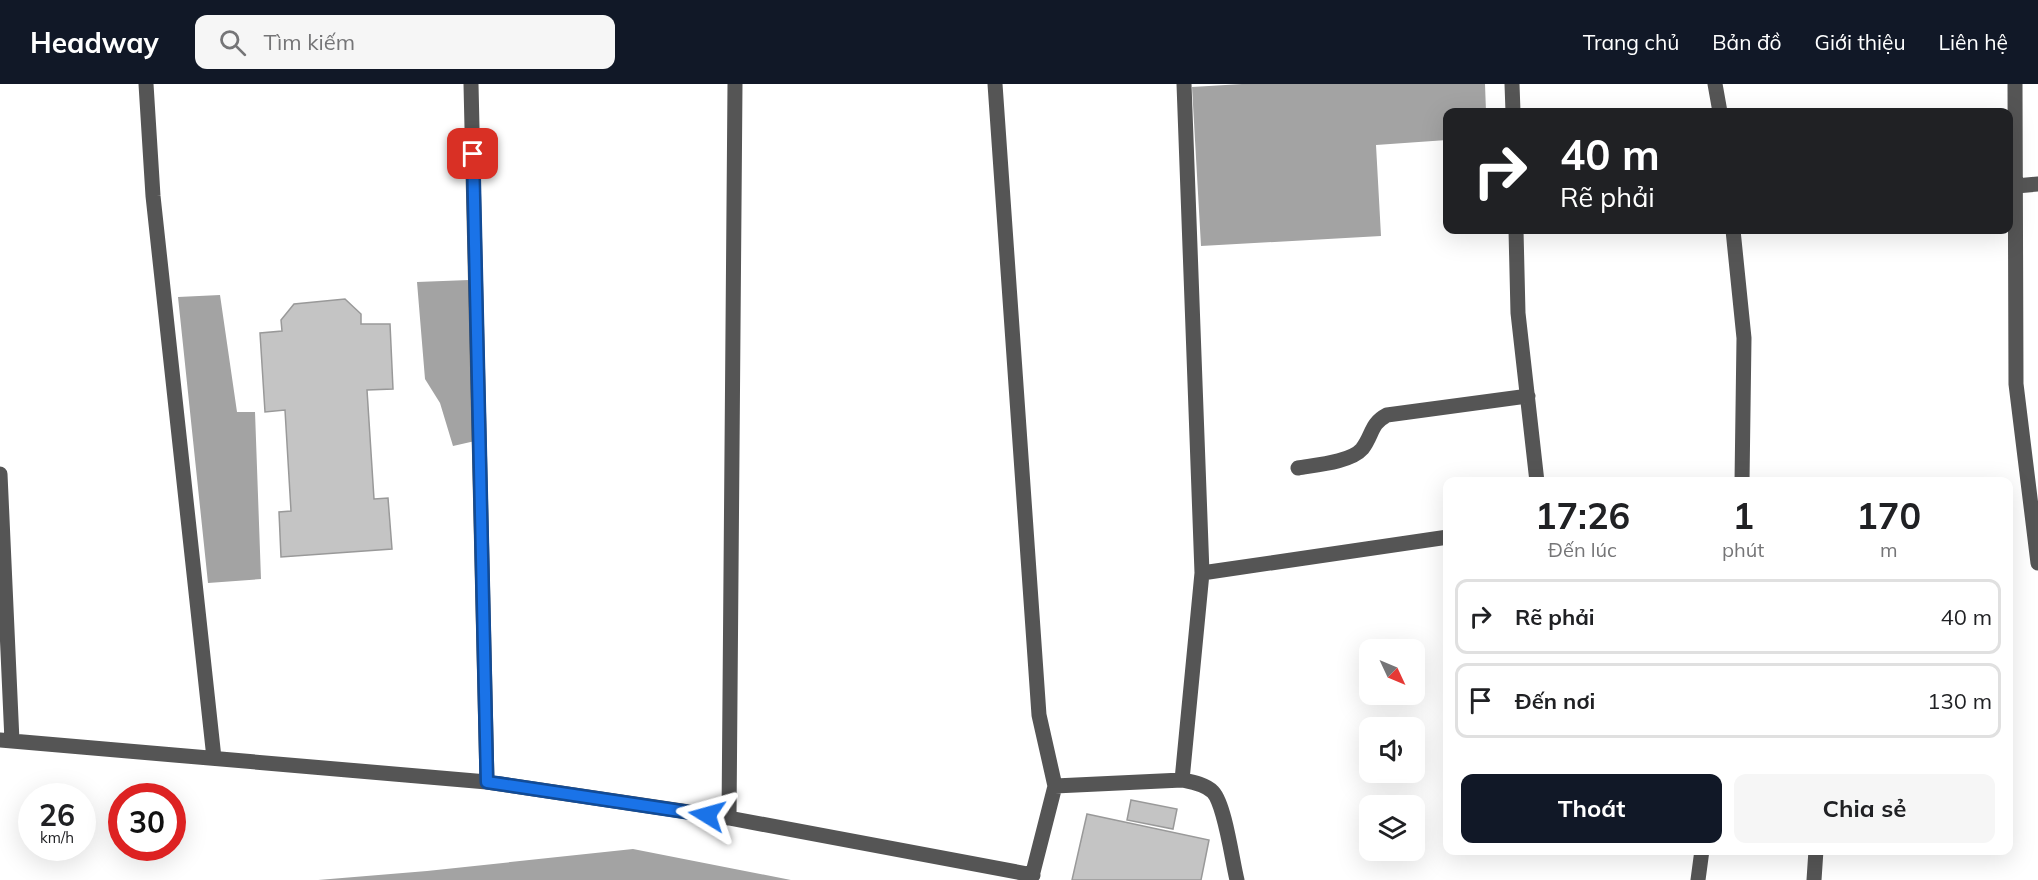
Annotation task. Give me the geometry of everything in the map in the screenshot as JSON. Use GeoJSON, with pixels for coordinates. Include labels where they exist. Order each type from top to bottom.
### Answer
{"type":"FeatureCollection","features":[{"type":"Feature","properties":{"kind":"street"},"geometry":{"type":"LineString","coordinates":[[146,84],[153,196],[214,758]]}},
{"type":"Feature","properties":{"kind":"street"},"geometry":{"type":"LineString","coordinates":[[471,84],[487,782]]}},
{"type":"Feature","properties":{"kind":"street"},"geometry":{"type":"LineString","coordinates":[[729,818],[735,84]]}},
{"type":"Feature","properties":{"kind":"street"},"geometry":{"type":"LineString","coordinates":[[0,474],[6,740],[487,782],[729,818],[1032,877],[1055,786],[1039,715],[995,84]]}},
{"type":"Feature","properties":{"kind":"street"},"geometry":{"type":"LineString","coordinates":[[1182,780],[1202,573],[1184,84]]}},
{"type":"Feature","properties":{"kind":"street"},"geometry":{"type":"LineString","coordinates":[[1512,84],[1513,108]]}},
{"type":"Feature","properties":{"kind":"street"},"geometry":{"type":"LineString","coordinates":[[1715,84],[1719,108]]}},
{"type":"Feature","properties":{"kind":"street"},"geometry":{"type":"LineString","coordinates":[[2015,84],[2016,384],[2038,563]]}},
{"type":"Feature","properties":{"kind":"street"},"geometry":{"type":"LineString","coordinates":[[2016,186],[2038,184]]}},
{"type":"Feature","properties":{"kind":"street"},"geometry":{"type":"LineString","coordinates":[[1516,234],[1518,313],[1536,477]]}},
{"type":"Feature","properties":{"kind":"street"},"geometry":{"type":"LineString","coordinates":[[1733,234],[1744,338],[1742,477]]}},
{"type":"Feature","properties":{"kind":"street"},"geometry":{"type":"LineString","coordinates":[[1298,468],[1348,458],[1361,450],[1377,420],[1388,415],[1528,396]]}},
{"type":"Feature","properties":{"kind":"street"},"geometry":{"type":"LineString","coordinates":[[1202,573],[1443,538]]}},
{"type":"Feature","properties":{"kind":"street"},"geometry":{"type":"LineString","coordinates":[[1055,786],[1182,780],[1202,785],[1213,793],[1221,806],[1237,880]]}},
{"type":"Feature","properties":{"kind":"street"},"geometry":{"type":"LineString","coordinates":[[1698,880],[1701,855]]}},
{"type":"Feature","properties":{"kind":"street"},"geometry":{"type":"LineString","coordinates":[[1814,880],[1816,855]]}},
{"type":"Feature","properties":{"kind":"shaded area"},"geometry":{"type":"Polygon","coordinates":[[[1242,84],[1485,84],[1486,108],[1443,108],[1443,140],[1376,145],[1381,236],[1201,246],[1192,87],[1242,84]]]}},
{"type":"Feature","properties":{"kind":"shaded area"},"geometry":{"type":"Polygon","coordinates":[[[469,280],[475,441],[453,446],[440,403],[425,379],[417,282],[469,280]]]}},
{"type":"Feature","properties":{"kind":"shaded area"},"geometry":{"type":"Polygon","coordinates":[[[220,295],[237,412],[255,412],[261,579],[208,583],[178,297],[220,295]]]}},
{"type":"Feature","properties":{"kind":"shaded area"},"geometry":{"type":"Polygon","coordinates":[[[633,849],[791,880],[318,880],[427,871],[633,849]]]}},
{"type":"Feature","properties":{"kind":"building"},"geometry":{"type":"Polygon","coordinates":[[[345,299],[361,314],[361,324],[390,324],[393,389],[367,390],[374,499],[388,498],[392,549],[281,557],[279,512],[291,511],[285,410],[265,412],[260,333],[282,331],[281,320],[294,304],[345,299]]]}},
{"type":"Feature","properties":{"kind":"building"},"geometry":{"type":"Polygon","coordinates":[[[1131,800],[1177,809],[1173,829],[1127,820],[1131,800]]]}},
{"type":"Feature","properties":{"kind":"building"},"geometry":{"type":"Polygon","coordinates":[[[1087,814],[1209,840],[1201,880],[1072,880],[1087,814]]]}},
{"type":"Feature","properties":{"kind":"route"},"geometry":{"type":"LineString","coordinates":[[473,154],[487,782],[707,815]]}}]}
